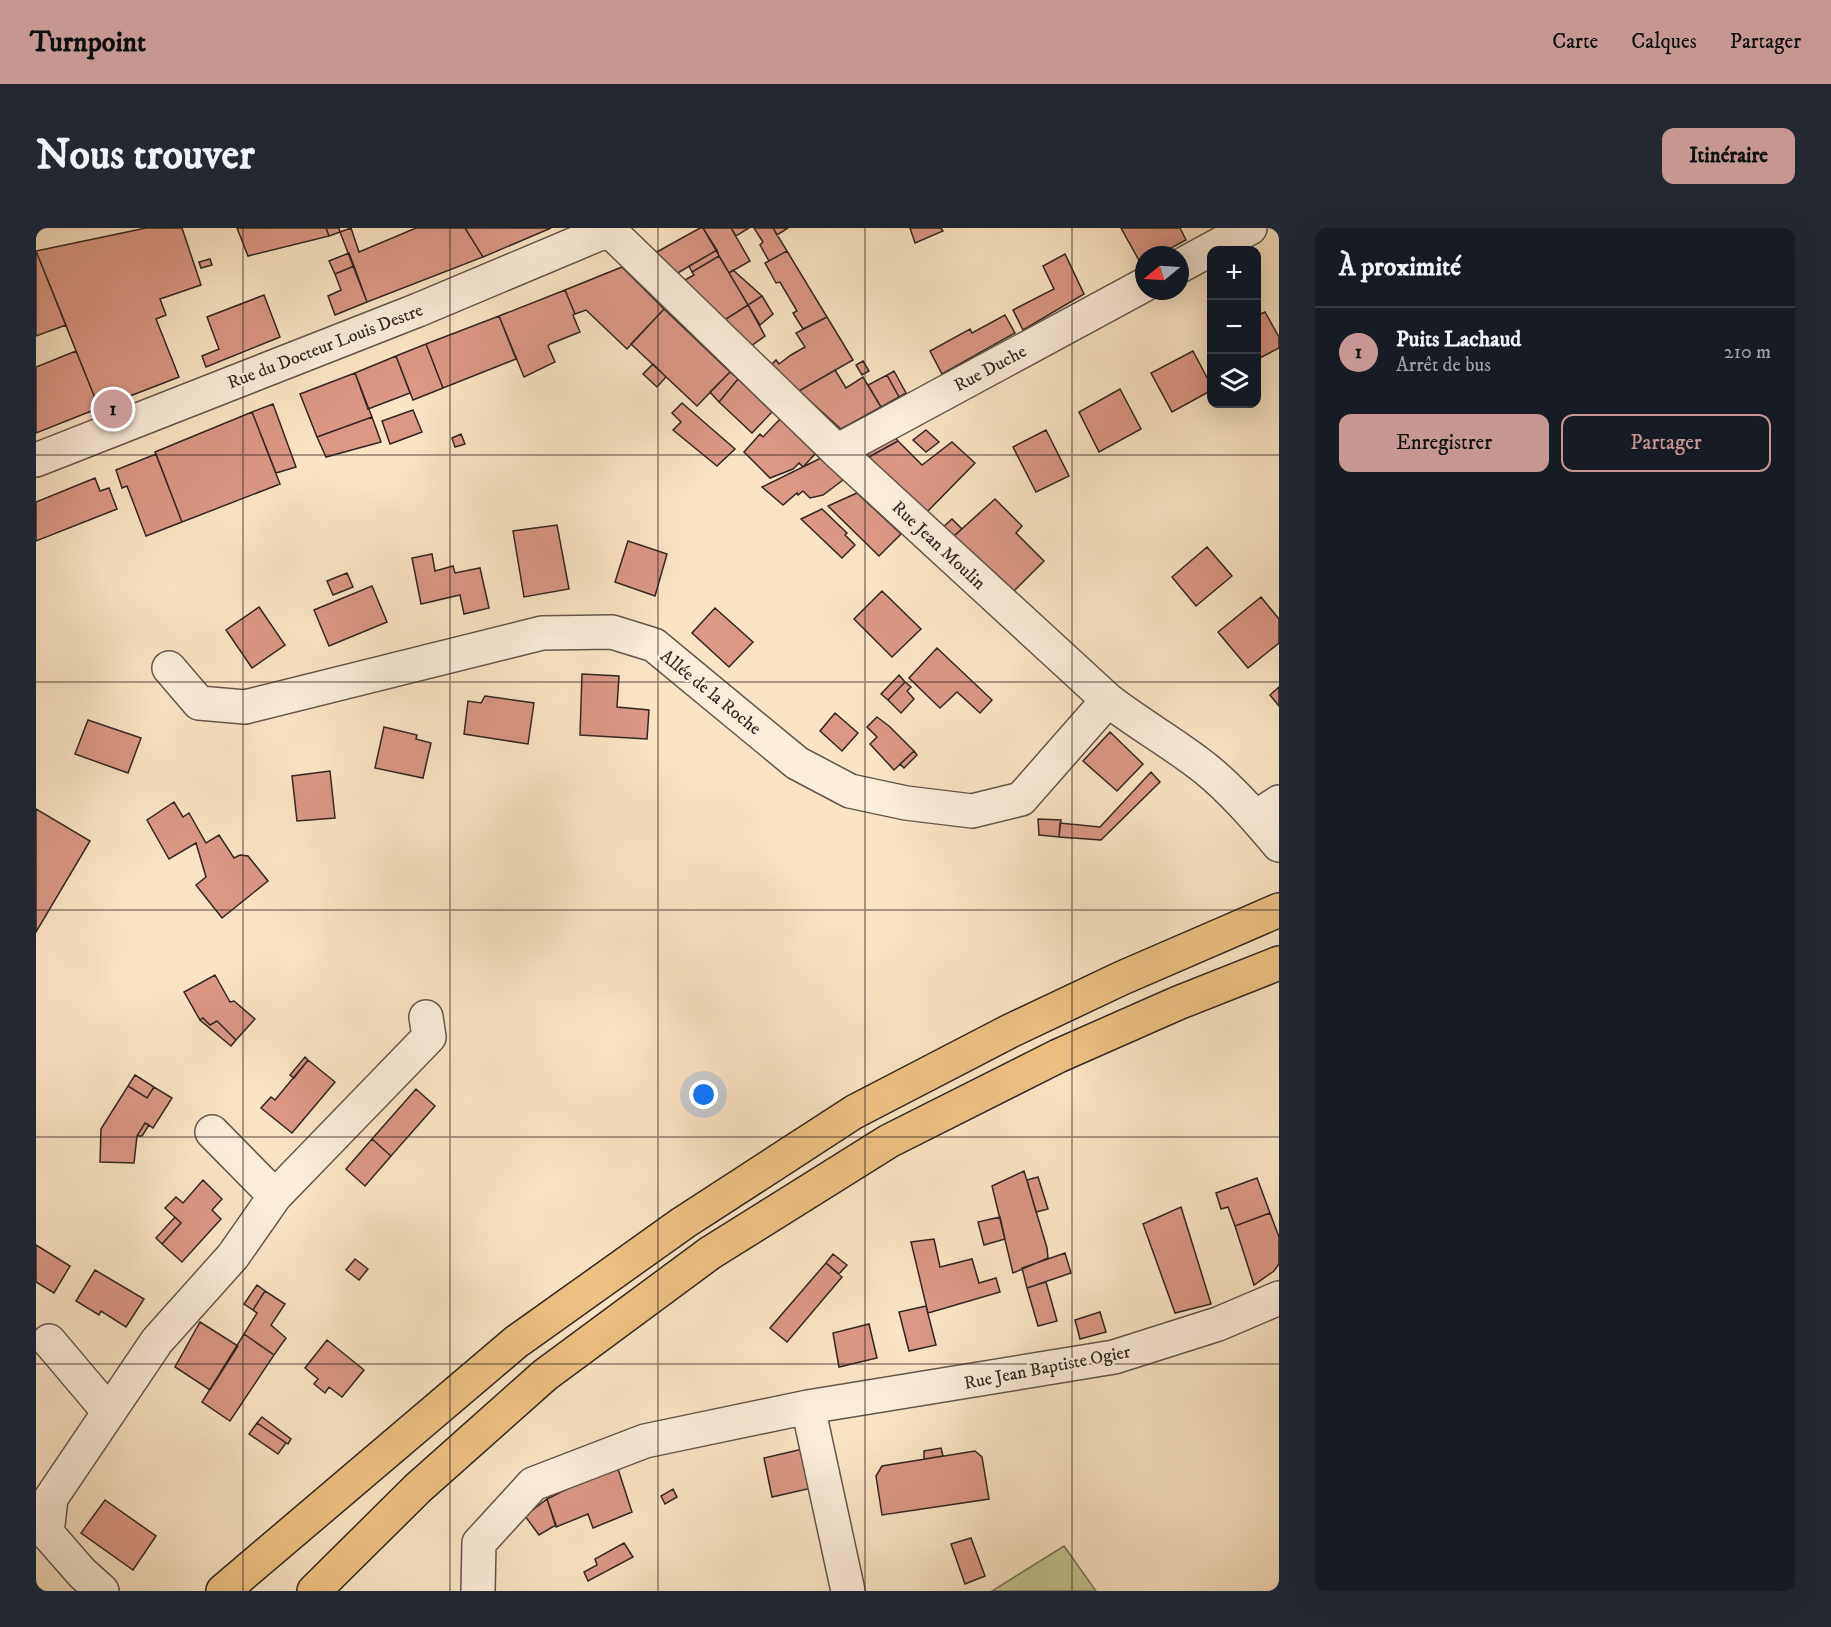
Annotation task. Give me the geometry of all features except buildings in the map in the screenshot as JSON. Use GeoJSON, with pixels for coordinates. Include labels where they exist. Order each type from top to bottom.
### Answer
{"type":"FeatureCollection","features":[{"type":"Feature","properties":{"kind":"highway"},"geometry":{"type":"LineString","coordinates":[[223,1591],[516,1342],[683,1222],[854,1112],[1051,1011],[1279,910]]}},
{"type":"Feature","properties":{"kind":"highway"},"geometry":{"type":"LineString","coordinates":[[314,1591],[418,1488],[545,1375],[710,1253],[889,1141],[1058,1056],[1178,1003],[1279,963]]}},
{"type":"Feature","properties":{"kind":"street"},"geometry":{"type":"LineString","coordinates":[[1189,261],[1251,228]]}},
{"type":"Feature","properties":{"kind":"street","name":"Rue Jean Moulin"},"geometry":{"type":"LineString","coordinates":[[611,229],[837,451],[1108,700],[1128,716],[1268,810],[1279,845]]}},
{"type":"Feature","properties":{"kind":"street","name":"Rue du Docteur Louis Destre"},"geometry":{"type":"LineString","coordinates":[[36,460],[418,310],[611,229]]}},
{"type":"Feature","properties":{"kind":"street","name":"Rue Duche"},"geometry":{"type":"LineString","coordinates":[[837,451],[1135,290]]}},
{"type":"Feature","properties":{"kind":"street","name":"Allée de la Roche"},"geometry":{"type":"LineString","coordinates":[[169,668],[199,703],[245,707],[542,633],[612,632],[654,645],[797,763],[850,791],[972,811],[1021,799],[1108,700]]}},
{"type":"Feature","properties":{"kind":"street"},"geometry":{"type":"LineString","coordinates":[[102,1591],[82,1573],[47,1533],[51,1498],[157,1341],[233,1256],[275,1196],[429,1037],[426,1017]]}},
{"type":"Feature","properties":{"kind":"street"},"geometry":{"type":"LineString","coordinates":[[212,1132],[275,1196]]}},
{"type":"Feature","properties":{"kind":"street","name":"Rue Jean Baptiste Ogier"},"geometry":{"type":"LineString","coordinates":[[478,1591],[479,1543],[532,1484],[645,1441],[808,1407],[1114,1357],[1218,1324],[1279,1298]]}},
{"type":"Feature","properties":{"kind":"street"},"geometry":{"type":"LineString","coordinates":[[49,1341],[109,1412]]}},
{"type":"Feature","properties":{"kind":"street"},"geometry":{"type":"LineString","coordinates":[[808,1407],[848,1591]]}},
{"type":"Feature","properties":{"kind":"green space"},"geometry":{"type":"Polygon","coordinates":[[[1064,1546],[1096,1591],[992,1591],[1064,1546]]]}},
{"type":"Feature","properties":{"kind":"place","name":"Puits Lachaud"},"geometry":{"type":"Point","coordinates":[113,409]}}]}
